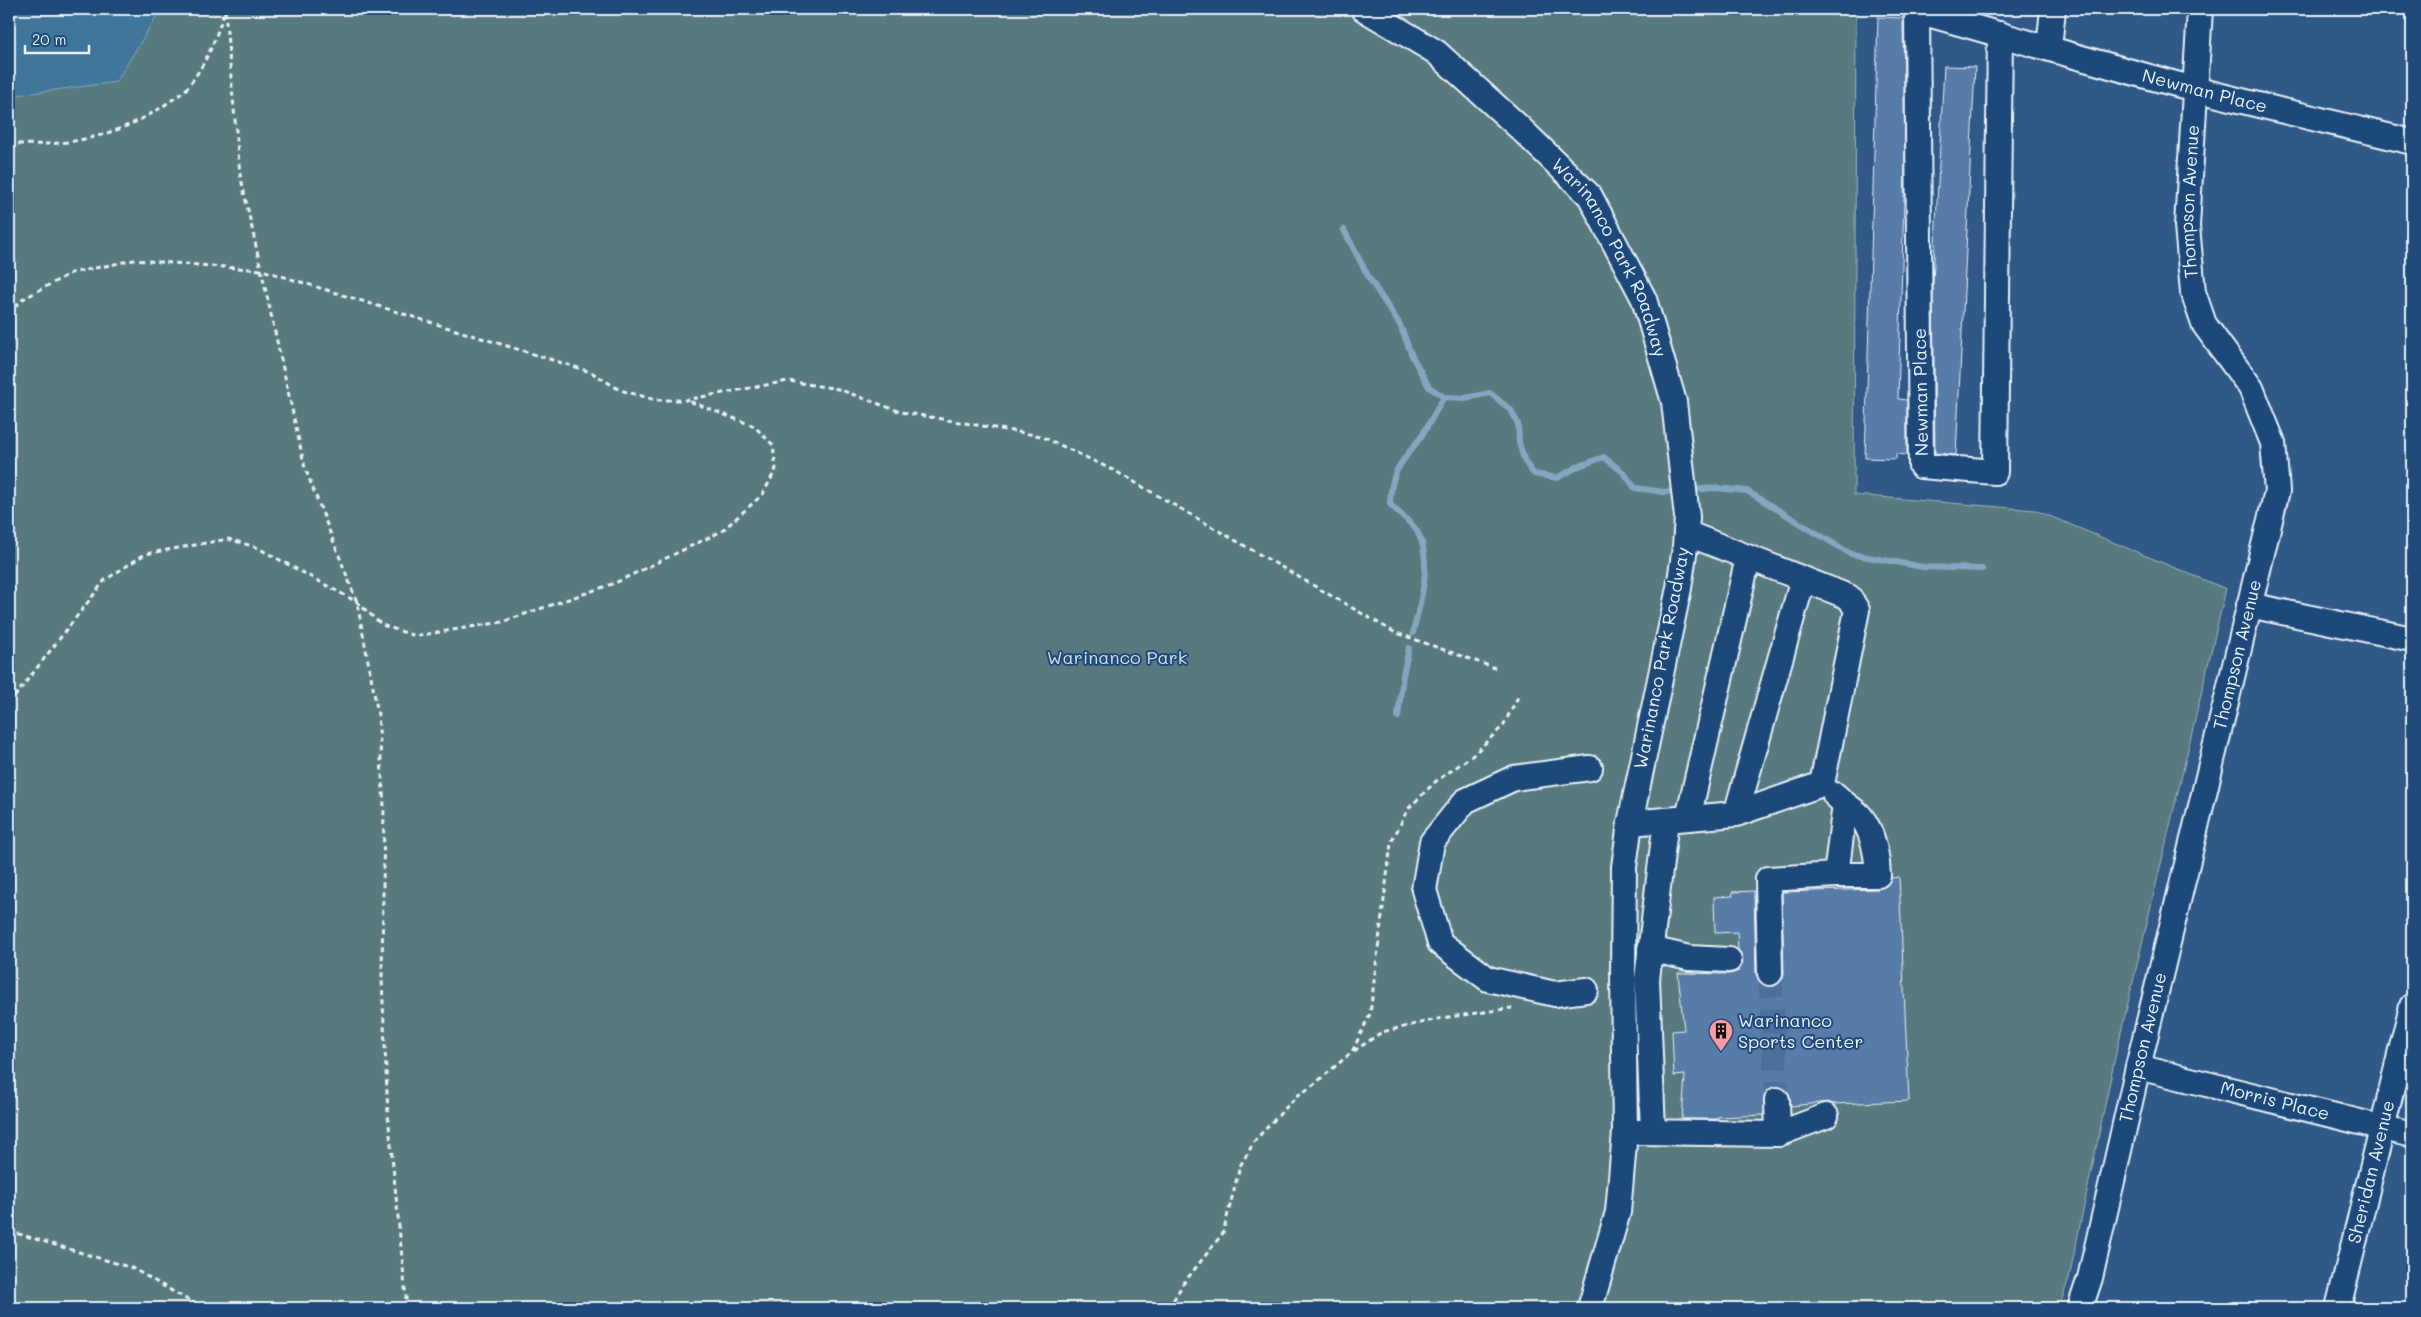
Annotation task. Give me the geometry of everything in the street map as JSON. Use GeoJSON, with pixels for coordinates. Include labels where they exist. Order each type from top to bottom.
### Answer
{"type":"FeatureCollection","features":[{"type":"Feature","properties":{"kind":"street","name":"Warinanco Park Roadway"},"geometry":{"type":"LineString","coordinates":[[1364,9],[1436,52],[1520,128],[1590,196],[1644,299],[1674,402],[1683,466],[1686,525],[1679,588],[1630,823],[1624,867],[1626,1132],[1618,1212],[1590,1308]]}},
{"type":"Feature","properties":{"kind":"street"},"geometry":{"type":"LineString","coordinates":[[2049,48],[2053,9]]}},
{"type":"Feature","properties":{"kind":"street","name":"Thompson Avenue"},"geometry":{"type":"LineString","coordinates":[[2080,1308],[2090,1278],[2138,1067],[2277,491],[2273,443],[2251,388],[2204,324],[2193,292],[2188,226],[2200,9]]}},
{"type":"Feature","properties":{"kind":"street","name":"Newman Place"},"geometry":{"type":"LineString","coordinates":[[2000,34],[1995,472],[1921,466],[1917,11],[2000,34],[2195,89],[2412,142]]}},
{"type":"Feature","properties":{"kind":"street"},"geometry":{"type":"LineString","coordinates":[[1686,525],[1748,558],[1849,596],[1857,610],[1822,784]]}},
{"type":"Feature","properties":{"kind":"street"},"geometry":{"type":"LineString","coordinates":[[1653,1132],[1647,979],[1650,949],[1677,819],[1748,558]]}},
{"type":"Feature","properties":{"kind":"street"},"geometry":{"type":"LineString","coordinates":[[1736,814],[1803,579]]}},
{"type":"Feature","properties":{"kind":"street"},"geometry":{"type":"LineString","coordinates":[[2249,605],[2412,639]]}},
{"type":"Feature","properties":{"kind":"street"},"geometry":{"type":"LineString","coordinates":[[1586,990],[1555,994],[1488,979],[1440,943],[1424,890],[1432,842],[1465,802],[1514,778],[1590,768]]}},
{"type":"Feature","properties":{"kind":"street"},"geometry":{"type":"LineString","coordinates":[[1630,823],[1736,814],[1822,784]]}},
{"type":"Feature","properties":{"kind":"street"},"geometry":{"type":"LineString","coordinates":[[1770,973],[1768,879],[1836,875],[1878,875],[1877,855],[1861,816],[1822,784]]}},
{"type":"Feature","properties":{"kind":"street"},"geometry":{"type":"LineString","coordinates":[[1836,875],[1845,804]]}},
{"type":"Feature","properties":{"kind":"street"},"geometry":{"type":"LineString","coordinates":[[1650,949],[1689,958],[1729,960]]}},
{"type":"Feature","properties":{"kind":"street","name":"Sheridan Avenue"},"geometry":{"type":"LineString","coordinates":[[2338,1308],[2412,1006]]}},
{"type":"Feature","properties":{"kind":"street","name":"Morris Place"},"geometry":{"type":"LineString","coordinates":[[2138,1067],[2412,1136]]}},
{"type":"Feature","properties":{"kind":"street"},"geometry":{"type":"LineString","coordinates":[[1777,1100],[1778,1134]]}},
{"type":"Feature","properties":{"kind":"street"},"geometry":{"type":"LineString","coordinates":[[1626,1132],[1778,1134],[1826,1116]]}},
{"type":"Feature","properties":{"kind":"path"},"geometry":{"type":"LineString","coordinates":[[9,143],[34,146],[100,136],[149,117],[185,90],[211,52],[225,10]]}},
{"type":"Feature","properties":{"kind":"path"},"geometry":{"type":"LineString","coordinates":[[225,10],[240,174],[305,468],[357,602],[378,714],[384,806],[382,979],[388,1105],[407,1308]]}},
{"type":"Feature","properties":{"kind":"path"},"geometry":{"type":"LineString","coordinates":[[9,313],[23,299],[71,273],[134,260],[262,270],[591,372],[620,390],[656,400],[685,400],[788,381],[838,389],[901,412],[1041,436],[1117,472],[1394,632],[1495,668]]}},
{"type":"Feature","properties":{"kind":"path"},"geometry":{"type":"LineString","coordinates":[[9,704],[105,580],[145,554],[228,539],[256,547],[357,602],[382,625],[415,636],[502,622],[615,583],[722,531],[763,494],[776,469],[773,445],[754,426],[685,400]]}},
{"type":"Feature","properties":{"kind":"path"},"geometry":{"type":"LineString","coordinates":[[1352,1052],[1370,1014],[1391,843],[1408,808],[1435,782],[1472,756],[1503,726],[1518,697]]}},
{"type":"Feature","properties":{"kind":"path"},"geometry":{"type":"LineString","coordinates":[[1169,1308],[1183,1284],[1223,1234],[1240,1166],[1256,1139],[1297,1096],[1311,1087],[1352,1052],[1382,1032],[1442,1018],[1522,1005]]}},
{"type":"Feature","properties":{"kind":"path"},"geometry":{"type":"LineString","coordinates":[[9,1231],[132,1268],[202,1308]]}},
{"type":"Feature","properties":{"kind":"green space","name":"Warinanco Park"},"geometry":{"type":"Polygon","coordinates":[[[9,9],[1856,9],[1854,495],[2035,510],[2226,589],[2114,1062],[2069,1278],[2059,1308],[9,1308],[9,9]]]}},
{"type":"Feature","properties":{"kind":"water"},"geometry":{"type":"Polygon","coordinates":[[[9,9],[161,9],[116,82],[9,96],[9,9]]]}},
{"type":"Feature","properties":{"kind":"building"},"geometry":{"type":"Polygon","coordinates":[[[1878,17],[1903,18],[1905,166],[1898,399],[1907,400],[1907,455],[1896,454],[1896,459],[1865,458],[1878,17]]]}},
{"type":"Feature","properties":{"kind":"building"},"geometry":{"type":"Polygon","coordinates":[[[1944,66],[1975,67],[1956,455],[1935,453],[1933,282],[1944,66]]]}},
{"type":"Feature","properties":{"kind":"building"},"geometry":{"type":"Polygon","coordinates":[[[1899,877],[1909,1101],[1833,1104],[1828,1102],[1791,1106],[1788,1092],[1776,1086],[1769,1089],[1765,1094],[1764,1115],[1717,1117],[1718,1119],[1682,1119],[1685,1075],[1674,1076],[1672,1031],[1684,1030],[1678,973],[1729,974],[1739,971],[1743,961],[1738,950],[1737,932],[1715,933],[1714,897],[1733,896],[1732,892],[1754,891],[1756,974],[1763,985],[1771,987],[1782,980],[1784,973],[1782,892],[1878,889],[1886,886],[1891,878],[1899,877]]]}},
{"type":"Feature","properties":{"kind":"waterway"},"geometry":{"type":"LineString","coordinates":[[1344,230],[1369,278],[1400,325],[1412,356],[1429,387],[1444,397],[1465,398],[1490,393],[1511,410],[1518,424],[1519,443],[1525,462],[1534,474],[1557,478],[1579,466],[1604,457],[1624,473],[1635,488],[1664,492],[1716,488],[1747,491],[1851,554],[1923,567],[1982,569]]}},
{"type":"Feature","properties":{"kind":"waterway"},"geometry":{"type":"LineString","coordinates":[[1413,633],[1422,595],[1425,555],[1417,531],[1390,504],[1392,483],[1402,461],[1423,433],[1444,397]]}},
{"type":"Feature","properties":{"kind":"waterway"},"geometry":{"type":"LineString","coordinates":[[1398,717],[1403,675],[1409,648]]}},
{"type":"Feature","properties":{"kind":"tunnel"},"geometry":{"type":"LineString","coordinates":[[1770,973],[1777,1100]]}},
{"type":"Feature","properties":{"kind":"place","name":"Warinanco Sports Center"},"geometry":{"type":"Point","coordinates":[1721,1052]}}]}
